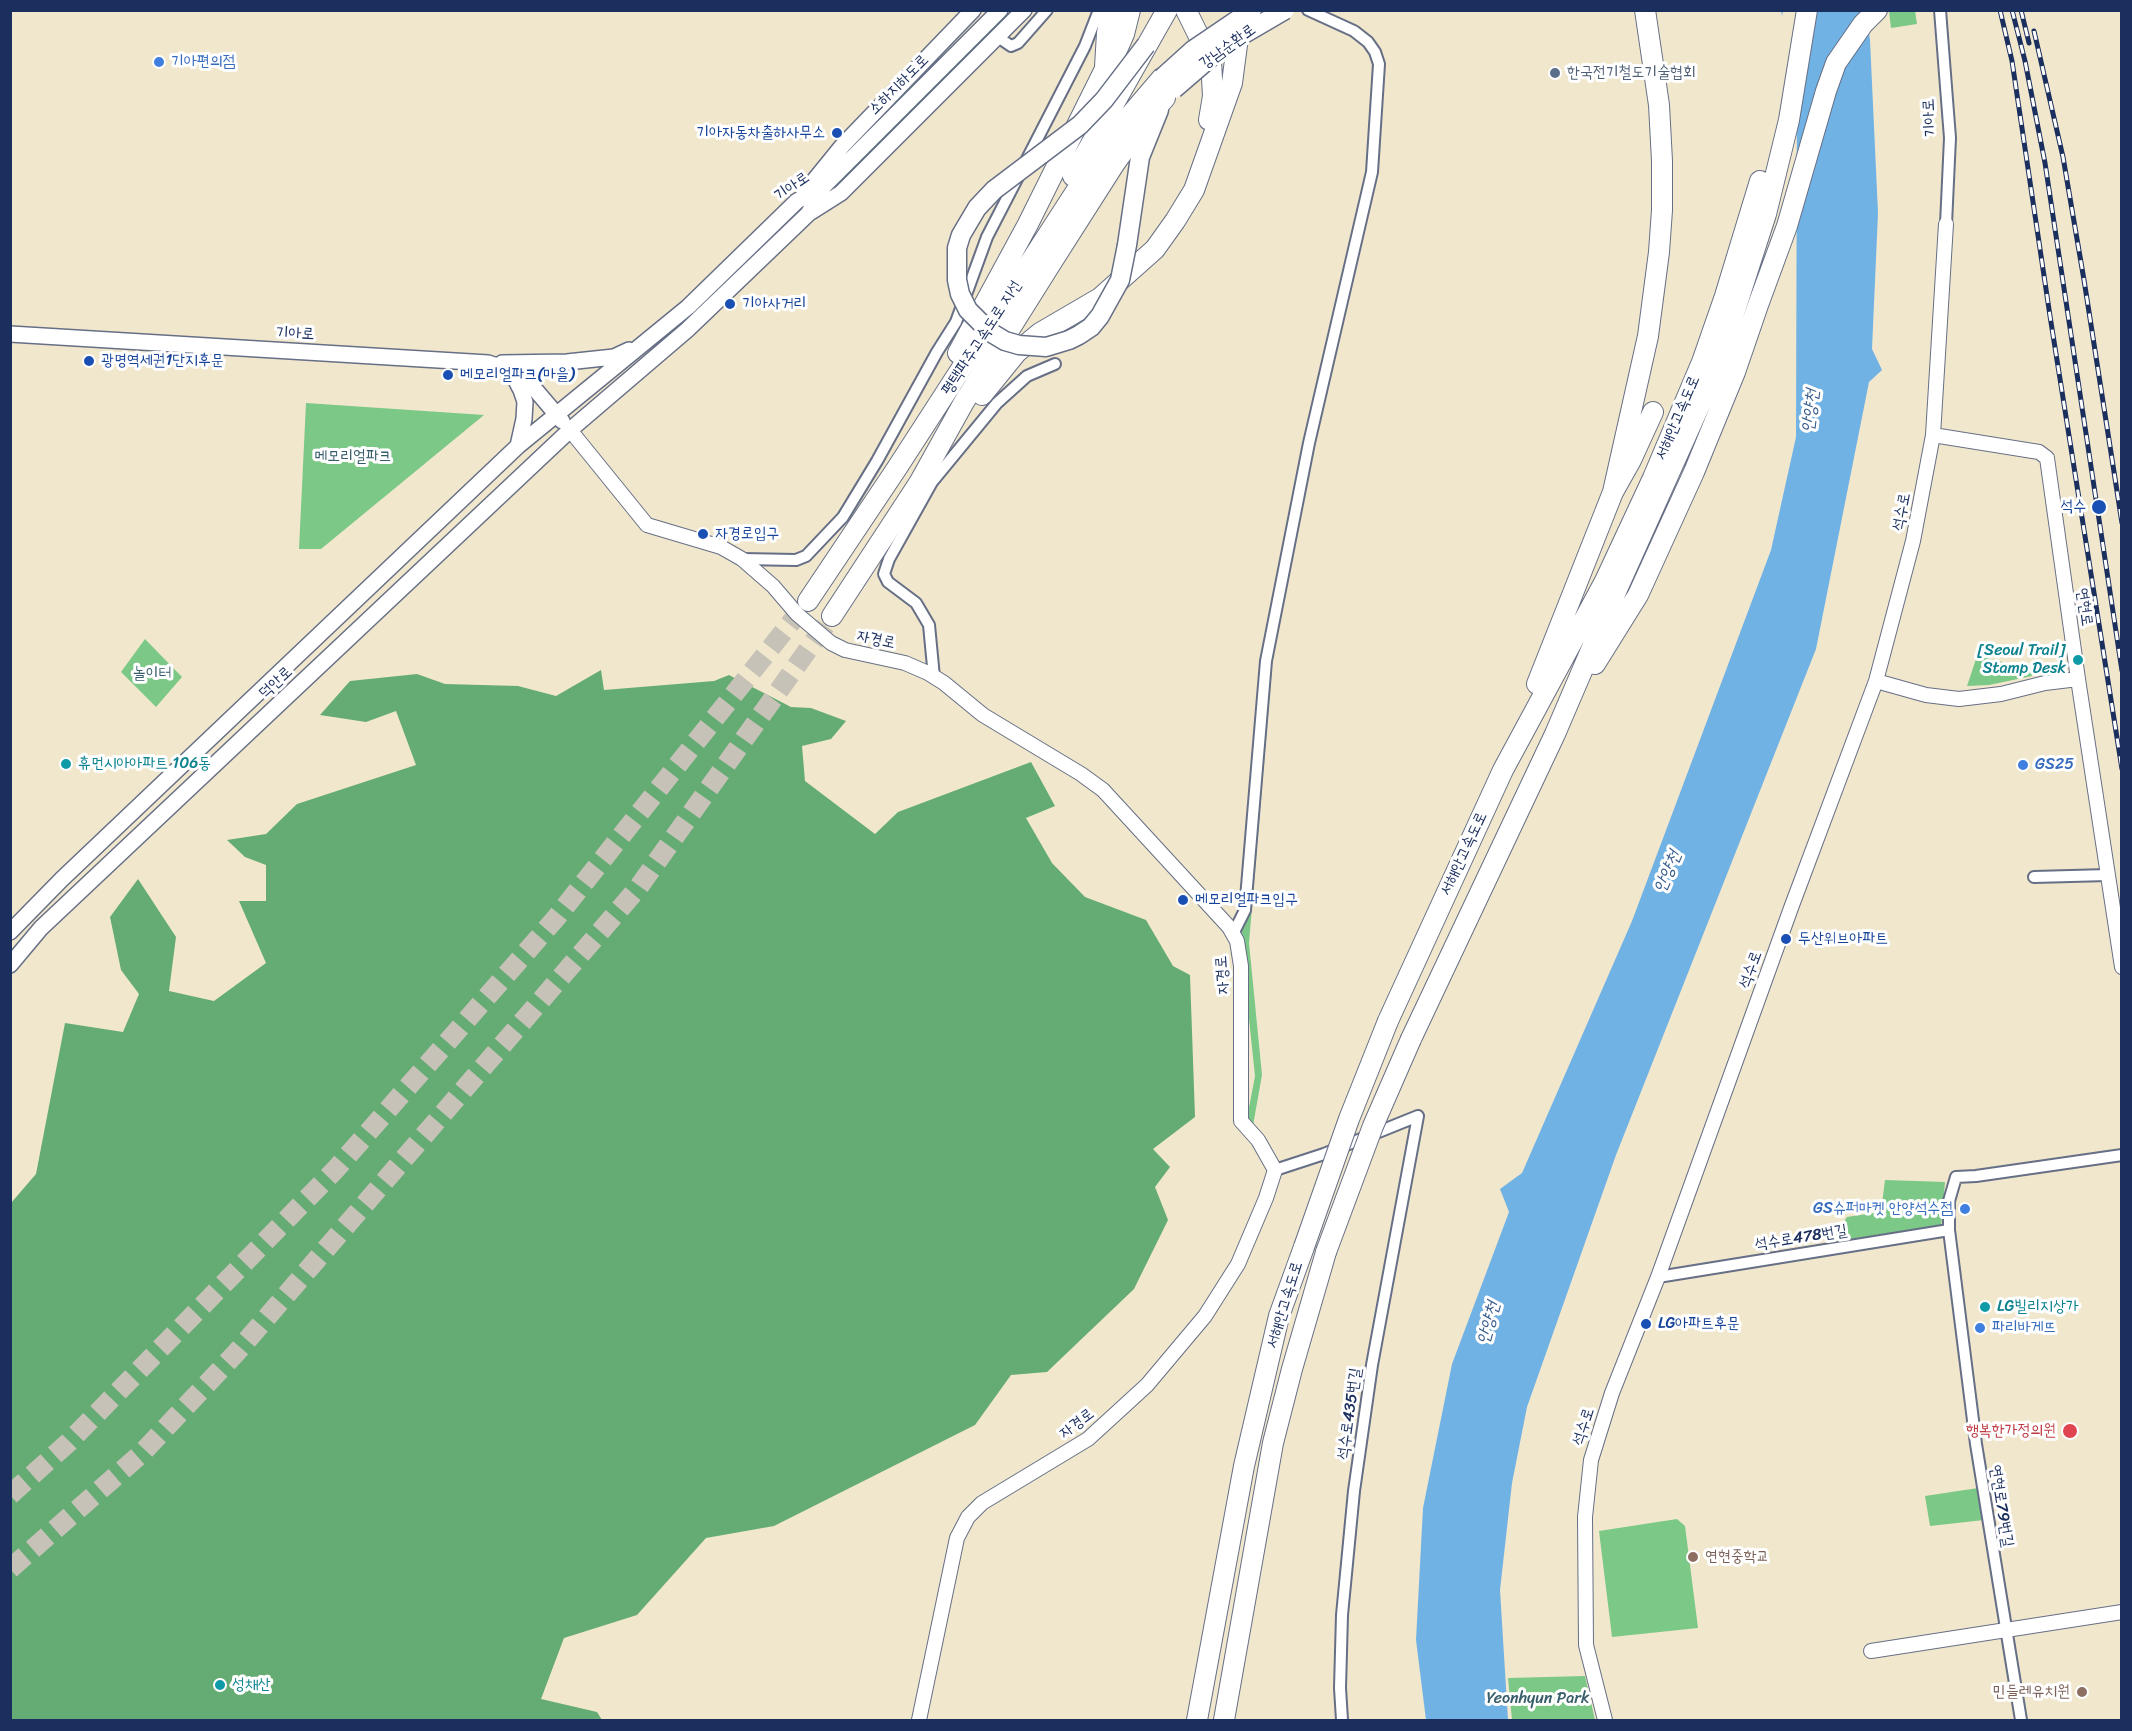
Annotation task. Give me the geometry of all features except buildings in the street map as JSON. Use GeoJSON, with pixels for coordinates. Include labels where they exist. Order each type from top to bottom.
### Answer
{"type":"FeatureCollection","features":[{"type":"Feature","properties":{"kind":"highway"},"geometry":{"type":"LineString","coordinates":[[1105,69],[1111,10]]}},
{"type":"Feature","properties":{"kind":"highway"},"geometry":{"type":"LineString","coordinates":[[897,468],[1028,224],[1124,34],[1130,10]]}},
{"type":"Feature","properties":{"kind":"highway"},"geometry":{"type":"LineString","coordinates":[[1034,259],[1042,230],[1167,10]]}},
{"type":"Feature","properties":{"kind":"highway"},"geometry":{"type":"LineString","coordinates":[[1186,10],[1211,61],[1213,96],[1205,146],[1194,190]]}},
{"type":"Feature","properties":{"kind":"highway"},"geometry":{"type":"LineString","coordinates":[[919,483],[994,378],[1017,352],[1040,333],[1100,298],[1155,249],[1194,190],[1232,83],[1241,10]]}},
{"type":"Feature","properties":{"kind":"highway","name":"강남순환로"},"geometry":{"type":"LineString","coordinates":[[1167,88],[1193,50],[1252,10]]}},
{"type":"Feature","properties":{"kind":"highway","name":"강남순환로"},"geometry":{"type":"LineString","coordinates":[[1167,88],[1225,45],[1285,10]]}},
{"type":"Feature","properties":{"kind":"highway"},"geometry":{"type":"LineString","coordinates":[[1613,492],[1648,336],[1662,210],[1659,105],[1645,10]]}},
{"type":"Feature","properties":{"kind":"highway","name":"서해안고속도로"},"geometry":{"type":"LineString","coordinates":[[1224,1720],[1273,1443],[1326,1252],[1372,1125],[1555,734],[1611,584],[1702,362],[1754,204],[1777,116],[1794,10]]}},
{"type":"Feature","properties":{"kind":"highway","name":"서해안고속도로"},"geometry":{"type":"LineString","coordinates":[[1197,1720],[1244,1466],[1279,1316],[1349,1119],[1388,1021],[1503,770],[1611,584],[1716,369],[1766,214],[1789,120],[1807,10]]}},
{"type":"Feature","properties":{"kind":"highway"},"geometry":{"type":"LineString","coordinates":[[1555,734],[1638,595],[1694,472],[1735,372],[1787,226],[1836,63],[1863,24],[1877,10]]}},
{"type":"Feature","properties":{"kind":"highway"},"geometry":{"type":"LineString","coordinates":[[1146,45],[1104,100],[1080,125],[994,190],[976,208],[957,248],[957,280],[960,294],[968,310],[990,332],[1005,341],[1019,345],[1046,347],[1079,335],[1091,327],[1100,316],[1120,279],[1140,157],[1167,88]]}},
{"type":"Feature","properties":{"kind":"highway","name":"평택파주고속도로 지선"},"geometry":{"type":"LineString","coordinates":[[808,601],[1034,259],[1084,179],[1115,135],[1167,88]]}},
{"type":"Feature","properties":{"kind":"highway","name":"평택파주고속도로 지선"},"geometry":{"type":"LineString","coordinates":[[832,616],[919,483],[964,402],[1050,265],[1115,163],[1167,88]]}},
{"type":"Feature","properties":{"kind":"highway"},"geometry":{"type":"LineString","coordinates":[[1503,770],[1613,492],[1653,412]]}},
{"type":"Feature","properties":{"kind":"highway"},"geometry":{"type":"LineString","coordinates":[[1229,1720],[1230,1682]]}},
{"type":"Feature","properties":{"kind":"highway"},"geometry":{"type":"LineString","coordinates":[[1192,1720],[1204,1684]]}},
{"type":"Feature","properties":{"kind":"main road"},"geometry":{"type":"LineString","coordinates":[[797,201],[843,145],[973,10]]}},
{"type":"Feature","properties":{"kind":"main road","name":"소하지하도로"},"geometry":{"type":"LineString","coordinates":[[824,186],[1000,10]]}},
{"type":"Feature","properties":{"kind":"main road"},"geometry":{"type":"LineString","coordinates":[[808,214],[841,193],[1024,10]]}},
{"type":"Feature","properties":{"kind":"main road","name":"기아로"},"geometry":{"type":"LineString","coordinates":[[557,414],[688,307],[797,201],[824,186]]}},
{"type":"Feature","properties":{"kind":"main road","name":"기아로"},"geometry":{"type":"LineString","coordinates":[[10,334],[488,363],[522,374],[570,430],[687,330],[808,214],[824,186]]}},
{"type":"Feature","properties":{"kind":"main road"},"geometry":{"type":"LineString","coordinates":[[488,363],[567,362],[614,357],[643,344]]}},
{"type":"Feature","properties":{"kind":"main road"},"geometry":{"type":"LineString","coordinates":[[510,369],[525,402],[518,446]]}},
{"type":"Feature","properties":{"kind":"main road","name":"덕안로"},"geometry":{"type":"LineString","coordinates":[[10,932],[70,870],[518,446],[557,414]]}},
{"type":"Feature","properties":{"kind":"main road","name":"덕안로"},"geometry":{"type":"LineString","coordinates":[[10,965],[41,928],[570,430]]}},
{"type":"Feature","properties":{"kind":"street"},"geometry":{"type":"LineString","coordinates":[[998,37],[1011,46],[1018,43],[1047,10]]}},
{"type":"Feature","properties":{"kind":"street"},"geometry":{"type":"LineString","coordinates":[[742,559],[796,560],[806,556],[843,517],[878,461],[937,352],[960,325],[987,237],[1085,46],[1099,10]]}},
{"type":"Feature","properties":{"kind":"street"},"geometry":{"type":"LineString","coordinates":[[1233,934],[1245,910],[1266,661],[1310,442],[1372,172],[1379,64],[1375,52],[1368,42],[1354,31],[1308,10]]}},
{"type":"Feature","properties":{"kind":"street","name":"기아로"},"geometry":{"type":"LineString","coordinates":[[1940,10],[1950,138],[1946,224]]}},
{"type":"Feature","properties":{"kind":"street","name":"석수로"},"geometry":{"type":"LineString","coordinates":[[1605,1720],[1586,1645],[1586,1516],[1591,1460],[1612,1393],[1658,1277],[1795,896],[1876,681],[1913,542],[1933,435],[1946,224]]}},
{"type":"Feature","properties":{"kind":"street"},"geometry":{"type":"LineString","coordinates":[[934,677],[929,625],[916,603],[888,582],[884,574],[889,559],[932,482],[997,403],[1025,373],[1056,363]]}},
{"type":"Feature","properties":{"kind":"street","name":"자경로"},"geometry":{"type":"LineString","coordinates":[[570,430],[647,525],[721,547],[742,559],[773,586],[797,614],[831,643],[845,650],[905,663],[934,677],[983,715],[1081,774],[1103,790],[1229,927],[1237,941],[1241,966],[1242,1121],[1258,1140],[1275,1170],[1266,1198],[1238,1264],[1205,1316],[1148,1384],[1088,1439],[982,1503],[968,1516],[957,1538],[919,1720]]}},
{"type":"Feature","properties":{"kind":"street","name":"연현로"},"geometry":{"type":"LineString","coordinates":[[1933,435],[2039,452],[2047,458],[2121,967]]}},
{"type":"Feature","properties":{"kind":"street"},"geometry":{"type":"LineString","coordinates":[[1876,681],[1926,695],[1959,699],[2001,694],[2045,683],[2078,679]]}},
{"type":"Feature","properties":{"kind":"street"},"geometry":{"type":"LineString","coordinates":[[2034,877],[2108,875]]}},
{"type":"Feature","properties":{"kind":"street","name":"석수로435번길"},"geometry":{"type":"LineString","coordinates":[[1275,1170],[1324,1154],[1418,1116],[1372,1365],[1354,1491],[1342,1615],[1340,1688],[1342,1720]]}},
{"type":"Feature","properties":{"kind":"street","name":"연현로79번길"},"geometry":{"type":"LineString","coordinates":[[2020,1720],[1976,1444],[1949,1230],[1949,1201],[1956,1177],[2121,1155]]}},
{"type":"Feature","properties":{"kind":"street","name":"석수로478번길"},"geometry":{"type":"LineString","coordinates":[[1658,1277],[1949,1230]]}},
{"type":"Feature","properties":{"kind":"street"},"geometry":{"type":"LineString","coordinates":[[1870,1651],[2121,1612]]}},
{"type":"Feature","properties":{"kind":"green space"},"geometry":{"type":"Polygon","coordinates":[[[1889,11],[1915,11],[1917,24],[1891,28],[1889,11]]]}},
{"type":"Feature","properties":{"kind":"green space","name":"메모리얼파크"},"geometry":{"type":"Polygon","coordinates":[[[306,403],[484,415],[321,549],[299,549],[306,403]]]}},
{"type":"Feature","properties":{"kind":"green space","name":"놀이터"},"geometry":{"type":"Polygon","coordinates":[[[145,639],[182,677],[156,707],[121,672],[145,639]]]}},
{"type":"Feature","properties":{"kind":"green space"},"geometry":{"type":"Polygon","coordinates":[[[1977,656],[2032,669],[2032,676],[1989,685],[1967,686],[1977,656]]]}},
{"type":"Feature","properties":{"kind":"green space"},"geometry":{"type":"Polygon","coordinates":[[[1264,668],[1272,668],[1249,943],[1262,1075],[1252,1131],[1247,1122],[1255,1076],[1242,952],[1242,928],[1264,668]]]}},
{"type":"Feature","properties":{"kind":"green space"},"geometry":{"type":"Polygon","coordinates":[[[601,670],[604,690],[714,681],[729,675],[791,707],[811,708],[846,721],[831,739],[802,746],[805,781],[875,834],[898,812],[1031,762],[1055,806],[1026,818],[1052,863],[1085,897],[1146,920],[1173,966],[1190,975],[1195,1117],[1153,1149],[1170,1167],[1155,1187],[1168,1220],[1134,1289],[1047,1372],[1011,1375],[975,1425],[774,1526],[706,1538],[637,1615],[564,1638],[541,1699],[597,1712],[602,1720],[11,1720],[11,1203],[36,1174],[65,1023],[123,1032],[139,994],[121,970],[110,917],[138,879],[176,937],[169,991],[214,1001],[266,963],[239,901],[266,901],[266,865],[245,857],[227,840],[266,834],[297,804],[416,765],[396,711],[366,722],[320,715],[350,681],[417,674],[445,684],[518,686],[556,696],[601,670]]]}},
{"type":"Feature","properties":{"kind":"green space"},"geometry":{"type":"Polygon","coordinates":[[[1885,1180],[1945,1182],[1941,1228],[1837,1244],[1836,1234],[1847,1217],[1881,1212],[1885,1180]]]}},
{"type":"Feature","properties":{"kind":"green space"},"geometry":{"type":"Polygon","coordinates":[[[1978,1488],[1984,1520],[1930,1526],[1925,1496],[1978,1488]]]}},
{"type":"Feature","properties":{"kind":"green space"},"geometry":{"type":"Polygon","coordinates":[[[1677,1519],[1685,1526],[1698,1628],[1612,1637],[1599,1531],[1677,1519]]]}},
{"type":"Feature","properties":{"kind":"green space","name":"Yeonhyun Park"},"geometry":{"type":"Polygon","coordinates":[[[1585,1676],[1595,1720],[1512,1720],[1508,1678],[1585,1676]]]}},
{"type":"Feature","properties":{"kind":"water","name":"안양천"},"geometry":{"type":"Polygon","coordinates":[[[1781,11],[1866,11],[1870,40],[1878,213],[1872,349],[1882,370],[1869,382],[1816,649],[1616,1155],[1527,1407],[1512,1483],[1500,1590],[1508,1720],[1426,1720],[1416,1640],[1423,1508],[1452,1364],[1509,1212],[1500,1189],[1522,1173],[1632,921],[1771,550],[1796,437],[1797,82],[1781,11]]]}},
{"type":"Feature","properties":{"kind":"pier"},"geometry":{"type":"Polygon","coordinates":[[[1783,11],[1813,11],[1794,82],[1781,22],[1783,11]]]}},
{"type":"Feature","properties":{"kind":"tunnel"},"geometry":{"type":"LineString","coordinates":[[10,1495],[69,1442],[336,1169],[556,918],[808,601]]}},
{"type":"Feature","properties":{"kind":"tunnel"},"geometry":{"type":"LineString","coordinates":[[10,1569],[141,1454],[236,1353],[638,888],[832,616]]}},
{"type":"Feature","properties":{"kind":"railway"},"geometry":{"type":"LineString","coordinates":[[2000,10],[2012,61],[2122,769]]}},
{"type":"Feature","properties":{"kind":"railway"},"geometry":{"type":"LineString","coordinates":[[2012,10],[2025,61],[2045,163],[2122,671]]}},
{"type":"Feature","properties":{"kind":"railway"},"geometry":{"type":"LineString","coordinates":[[2021,10],[2029,43]]}},
{"type":"Feature","properties":{"kind":"railway"},"geometry":{"type":"LineString","coordinates":[[2034,31],[2063,157],[2122,523]]}},
{"type":"Feature","properties":{"kind":"place","name":"기아편의점"},"geometry":{"type":"Point","coordinates":[159,62]}},
{"type":"Feature","properties":{"kind":"place","name":"한국전기철도기술협회"},"geometry":{"type":"Point","coordinates":[1555,73]}},
{"type":"Feature","properties":{"kind":"place","name":"기아자동차출하사무소"},"geometry":{"type":"Point","coordinates":[837,133]}},
{"type":"Feature","properties":{"kind":"place","name":"기아사거리"},"geometry":{"type":"Point","coordinates":[730,304]}},
{"type":"Feature","properties":{"kind":"place","name":"광명역세권1단지후문"},"geometry":{"type":"Point","coordinates":[89,361]}},
{"type":"Feature","properties":{"kind":"place","name":"메모리얼파크(마을)"},"geometry":{"type":"Point","coordinates":[448,375]}},
{"type":"Feature","properties":{"kind":"place","name":"석수"},"geometry":{"type":"Point","coordinates":[2099,507]}},
{"type":"Feature","properties":{"kind":"place","name":"자경로입구"},"geometry":{"type":"Point","coordinates":[703,534]}},
{"type":"Feature","properties":{"kind":"place","name":"[Seoul Trail] Stamp Desk"},"geometry":{"type":"Point","coordinates":[2078,660]}},
{"type":"Feature","properties":{"kind":"place","name":"휴먼시아아파트 106동"},"geometry":{"type":"Point","coordinates":[66,764]}},
{"type":"Feature","properties":{"kind":"place","name":"GS25"},"geometry":{"type":"Point","coordinates":[2023,765]}},
{"type":"Feature","properties":{"kind":"place","name":"메모리얼파크입구"},"geometry":{"type":"Point","coordinates":[1183,900]}},
{"type":"Feature","properties":{"kind":"place","name":"두산위브아파트"},"geometry":{"type":"Point","coordinates":[1786,939]}},
{"type":"Feature","properties":{"kind":"place","name":"GS슈퍼마켓 안양석수점"},"geometry":{"type":"Point","coordinates":[1965,1209]}},
{"type":"Feature","properties":{"kind":"place","name":"LG빌리지상가"},"geometry":{"type":"Point","coordinates":[1985,1307]}},
{"type":"Feature","properties":{"kind":"place","name":"LG아파트후문"},"geometry":{"type":"Point","coordinates":[1646,1324]}},
{"type":"Feature","properties":{"kind":"place","name":"파리바게뜨"},"geometry":{"type":"Point","coordinates":[1980,1328]}},
{"type":"Feature","properties":{"kind":"place","name":"행복한가정의원"},"geometry":{"type":"Point","coordinates":[2070,1431]}},
{"type":"Feature","properties":{"kind":"place","name":"연현중학교"},"geometry":{"type":"Point","coordinates":[1693,1557]}},
{"type":"Feature","properties":{"kind":"place","name":"성채산"},"geometry":{"type":"Point","coordinates":[220,1685]}},
{"type":"Feature","properties":{"kind":"place","name":"민들레유치원"},"geometry":{"type":"Point","coordinates":[2082,1692]}}]}
